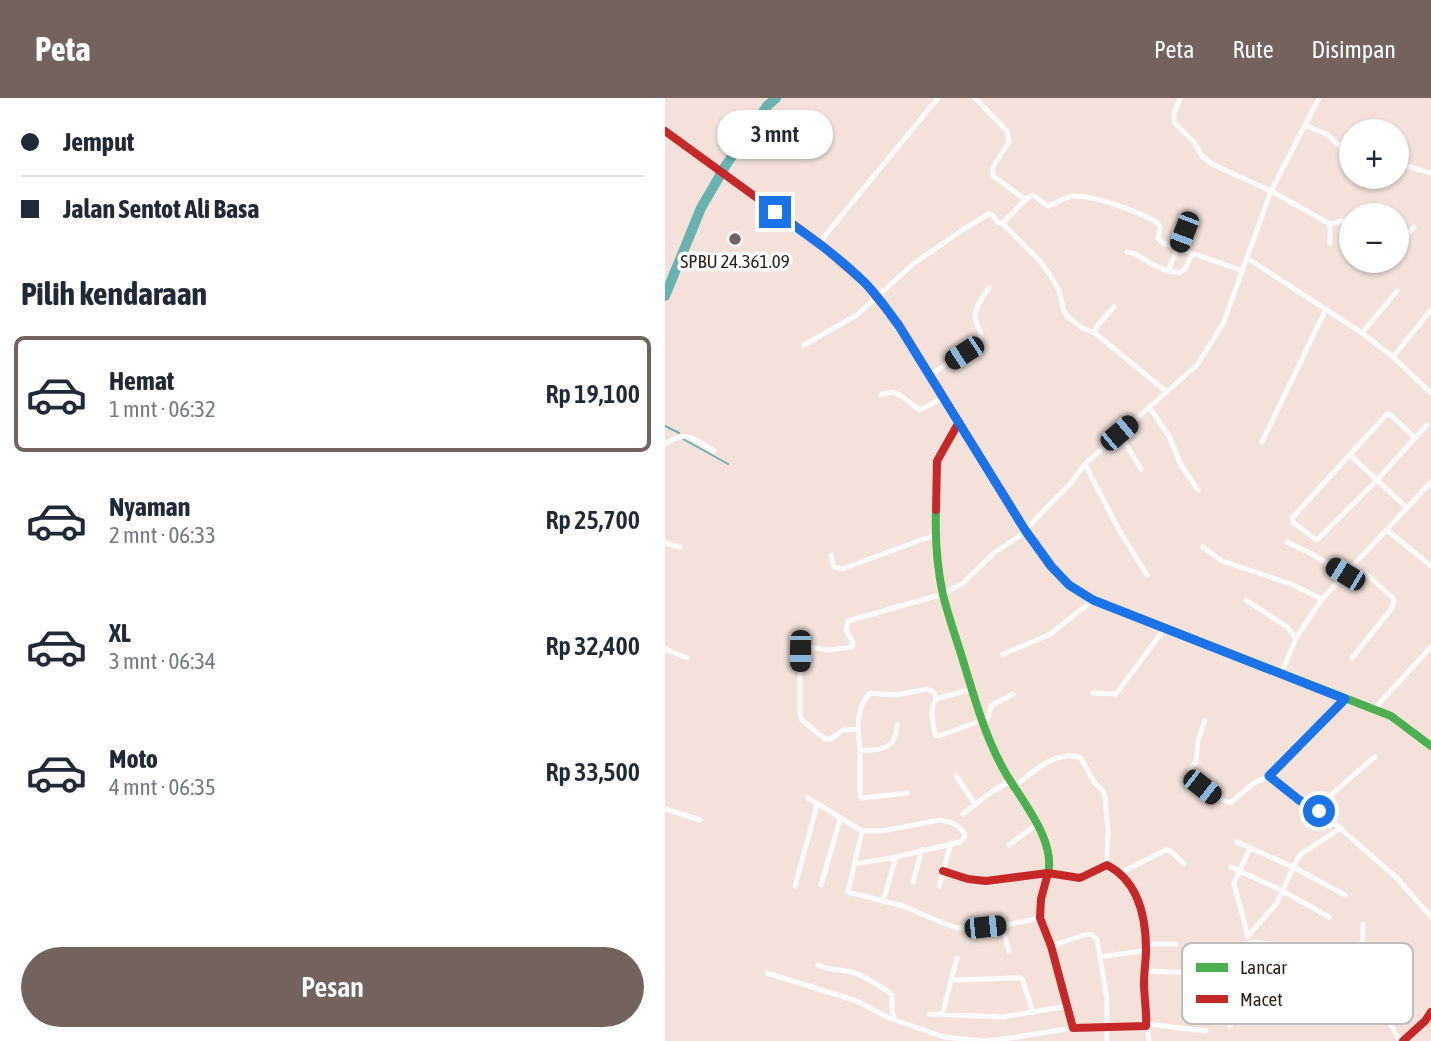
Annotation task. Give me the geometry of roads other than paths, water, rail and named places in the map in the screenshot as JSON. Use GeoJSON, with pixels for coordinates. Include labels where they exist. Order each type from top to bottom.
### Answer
{"type":"FeatureCollection","features":[{"type":"Feature","properties":{"kind":"main road"},"geometry":{"type":"LineString","coordinates":[[665,131],[819,243],[866,284],[899,326],[1025,530],[1051,566],[1069,585],[1093,600],[1391,716],[1431,746]]}},
{"type":"Feature","properties":{"kind":"main road"},"geometry":{"type":"LineString","coordinates":[[943,872],[986,881],[1048,873],[1080,878],[1110,865],[1120,873],[1136,894],[1140,906],[1146,947],[1146,1026],[1073,1028],[1051,946],[1040,918],[1041,899],[1048,873],[1050,864],[1047,847],[1037,824],[991,746],[943,594],[935,535],[937,461],[959,422]]}},
{"type":"Feature","properties":{"kind":"main road"},"geometry":{"type":"LineString","coordinates":[[1405,1040],[1431,1012]]}},
{"type":"Feature","properties":{"kind":"street"},"geometry":{"type":"LineString","coordinates":[[819,243],[939,98]]}},
{"type":"Feature","properties":{"kind":"street"},"geometry":{"type":"LineString","coordinates":[[975,98],[1007,131],[1009,142],[993,167],[993,176],[1026,200]]}},
{"type":"Feature","properties":{"kind":"street"},"geometry":{"type":"LineString","coordinates":[[1180,98],[1174,122],[1194,142],[1202,156],[1329,224],[1339,222]]}},
{"type":"Feature","properties":{"kind":"street"},"geometry":{"type":"LineString","coordinates":[[858,729],[843,730],[831,739],[825,739],[802,720],[799,708],[802,648],[830,650],[852,647],[853,643],[846,630],[848,621],[943,594],[963,583],[989,556],[1017,538],[1071,483],[1085,464],[1197,365],[1223,324],[1271,191],[1319,98]]}},
{"type":"Feature","properties":{"kind":"street"},"geometry":{"type":"LineString","coordinates":[[1305,125],[1328,135],[1339,144]]}},
{"type":"Feature","properties":{"kind":"street"},"geometry":{"type":"LineString","coordinates":[[1409,167],[1431,173]]}},
{"type":"Feature","properties":{"kind":"street"},"geometry":{"type":"LineString","coordinates":[[1002,223],[1033,195],[1050,206],[1073,196],[1091,199],[1117,205],[1157,222],[1160,227],[1157,234],[1159,241],[1243,271]]}},
{"type":"Feature","properties":{"kind":"street"},"geometry":{"type":"LineString","coordinates":[[804,345],[857,315],[913,264],[982,217],[991,214],[1040,261],[1059,290],[1068,317],[1095,333],[1167,392]]}},
{"type":"Feature","properties":{"kind":"street"},"geometry":{"type":"LineString","coordinates":[[1329,224],[1330,243]]}},
{"type":"Feature","properties":{"kind":"street"},"geometry":{"type":"LineString","coordinates":[[1409,233],[1415,227]]}},
{"type":"Feature","properties":{"kind":"street"},"geometry":{"type":"LineString","coordinates":[[1168,271],[1184,232]]}},
{"type":"Feature","properties":{"kind":"street"},"geometry":{"type":"LineString","coordinates":[[1127,252],[1137,254],[1151,264],[1175,273],[1183,272],[1192,254]]}},
{"type":"Feature","properties":{"kind":"street"},"geometry":{"type":"LineString","coordinates":[[1247,258],[1362,333],[1431,393]]}},
{"type":"Feature","properties":{"kind":"street"},"geometry":{"type":"LineString","coordinates":[[930,375],[978,343],[981,338],[975,313],[989,288]]}},
{"type":"Feature","properties":{"kind":"street"},"geometry":{"type":"LineString","coordinates":[[1362,333],[1397,291]]}},
{"type":"Feature","properties":{"kind":"street"},"geometry":{"type":"LineString","coordinates":[[1095,333],[1096,327],[1114,307]]}},
{"type":"Feature","properties":{"kind":"street"},"geometry":{"type":"LineString","coordinates":[[1262,442],[1326,309]]}},
{"type":"Feature","properties":{"kind":"street"},"geometry":{"type":"LineString","coordinates":[[1392,357],[1431,310]]}},
{"type":"Feature","properties":{"kind":"street"},"geometry":{"type":"LineString","coordinates":[[881,395],[888,392],[896,394],[920,410],[944,397]]}},
{"type":"Feature","properties":{"kind":"street"},"geometry":{"type":"LineString","coordinates":[[1149,408],[1169,436],[1181,465],[1198,490]]}},
{"type":"Feature","properties":{"kind":"street"},"geometry":{"type":"LineString","coordinates":[[1415,438],[1387,414],[1292,518],[1294,523],[1318,540],[1377,480],[1427,425]]}},
{"type":"Feature","properties":{"kind":"street"},"geometry":{"type":"LineString","coordinates":[[1119,433],[1140,469]]}},
{"type":"Feature","properties":{"kind":"street"},"geometry":{"type":"LineString","coordinates":[[665,444],[675,437],[685,436],[714,451]]}},
{"type":"Feature","properties":{"kind":"street"},"geometry":{"type":"LineString","coordinates":[[1350,455],[1407,508]]}},
{"type":"Feature","properties":{"kind":"street"},"geometry":{"type":"LineString","coordinates":[[1085,464],[1119,530],[1147,575]]}},
{"type":"Feature","properties":{"kind":"street"},"geometry":{"type":"LineString","coordinates":[[1281,674],[1296,638],[1322,599],[1431,482]]}},
{"type":"Feature","properties":{"kind":"street"},"geometry":{"type":"LineString","coordinates":[[1387,530],[1431,566]]}},
{"type":"Feature","properties":{"kind":"street"},"geometry":{"type":"LineString","coordinates":[[831,555],[834,567],[842,569],[935,535]]}},
{"type":"Feature","properties":{"kind":"street"},"geometry":{"type":"LineString","coordinates":[[1287,542],[1345,574]]}},
{"type":"Feature","properties":{"kind":"street"},"geometry":{"type":"LineString","coordinates":[[665,543],[680,547]]}},
{"type":"Feature","properties":{"kind":"street"},"geometry":{"type":"LineString","coordinates":[[1203,547],[1222,561],[1291,584],[1322,599]]}},
{"type":"Feature","properties":{"kind":"street"},"geometry":{"type":"LineString","coordinates":[[1352,658],[1394,603],[1393,598],[1355,564]]}},
{"type":"Feature","properties":{"kind":"street"},"geometry":{"type":"LineString","coordinates":[[1003,654],[1049,635],[1093,600]]}},
{"type":"Feature","properties":{"kind":"street"},"geometry":{"type":"LineString","coordinates":[[1246,600],[1287,627],[1296,638]]}},
{"type":"Feature","properties":{"kind":"street"},"geometry":{"type":"LineString","coordinates":[[1093,693],[1116,694],[1165,628]]}},
{"type":"Feature","properties":{"kind":"street"},"geometry":{"type":"LineString","coordinates":[[1374,709],[1431,647]]}},
{"type":"Feature","properties":{"kind":"street"},"geometry":{"type":"LineString","coordinates":[[665,649],[687,658]]}},
{"type":"Feature","properties":{"kind":"street"},"geometry":{"type":"LineString","coordinates":[[907,793],[862,798],[858,729],[862,705],[870,693],[896,695],[927,689],[933,692],[936,699]]}},
{"type":"Feature","properties":{"kind":"street"},"geometry":{"type":"LineString","coordinates":[[972,689],[936,699],[931,715],[935,735],[988,718],[993,704],[1013,694]]}},
{"type":"Feature","properties":{"kind":"street"},"geometry":{"type":"LineString","coordinates":[[1205,720],[1198,741],[1196,761],[1190,769],[1191,776],[1213,796],[1230,803],[1254,783],[1269,776],[1345,699]]}},
{"type":"Feature","properties":{"kind":"street"},"geometry":{"type":"LineString","coordinates":[[860,750],[876,750],[887,746],[895,738],[897,725]]}},
{"type":"Feature","properties":{"kind":"street"},"geometry":{"type":"LineString","coordinates":[[964,814],[975,804],[1059,757],[1072,755],[1081,758],[1105,797],[1107,865]]}},
{"type":"Feature","properties":{"kind":"street"},"geometry":{"type":"LineString","coordinates":[[1315,810],[1375,757]]}},
{"type":"Feature","properties":{"kind":"street"},"geometry":{"type":"LineString","coordinates":[[956,776],[975,804]]}},
{"type":"Feature","properties":{"kind":"street"},"geometry":{"type":"LineString","coordinates":[[1269,776],[1341,828],[1397,878],[1431,918]]}},
{"type":"Feature","properties":{"kind":"street"},"geometry":{"type":"LineString","coordinates":[[808,799],[862,831],[882,831],[940,820],[957,826],[965,834],[960,842],[855,864]]}},
{"type":"Feature","properties":{"kind":"street"},"geometry":{"type":"LineString","coordinates":[[795,886],[817,805]]}},
{"type":"Feature","properties":{"kind":"street"},"geometry":{"type":"LineString","coordinates":[[665,809],[700,820]]}},
{"type":"Feature","properties":{"kind":"street"},"geometry":{"type":"LineString","coordinates":[[821,885],[840,820]]}},
{"type":"Feature","properties":{"kind":"street"},"geometry":{"type":"LineString","coordinates":[[1009,845],[1037,824]]}},
{"type":"Feature","properties":{"kind":"street"},"geometry":{"type":"LineString","coordinates":[[1249,940],[1266,914],[1274,908],[1301,854],[1341,828]]}},
{"type":"Feature","properties":{"kind":"street"},"geometry":{"type":"LineString","coordinates":[[862,831],[848,892],[903,906],[957,928],[1002,926],[1040,918]]}},
{"type":"Feature","properties":{"kind":"street"},"geometry":{"type":"LineString","coordinates":[[1237,842],[1293,867],[1345,895]]}},
{"type":"Feature","properties":{"kind":"street"},"geometry":{"type":"LineString","coordinates":[[939,886],[951,843]]}},
{"type":"Feature","properties":{"kind":"street"},"geometry":{"type":"LineString","coordinates":[[1249,848],[1234,883],[1249,943]]}},
{"type":"Feature","properties":{"kind":"street"},"geometry":{"type":"LineString","coordinates":[[913,882],[922,849]]}},
{"type":"Feature","properties":{"kind":"street"},"geometry":{"type":"LineString","coordinates":[[1120,873],[1166,850],[1171,851],[1184,864]]}},
{"type":"Feature","properties":{"kind":"street"},"geometry":{"type":"LineString","coordinates":[[883,901],[896,857]]}},
{"type":"Feature","properties":{"kind":"street"},"geometry":{"type":"LineString","coordinates":[[1231,867],[1329,916]]}},
{"type":"Feature","properties":{"kind":"street"},"geometry":{"type":"LineString","coordinates":[[1361,943],[1363,923]]}},
{"type":"Feature","properties":{"kind":"street"},"geometry":{"type":"LineString","coordinates":[[1002,926],[1009,951]]}},
{"type":"Feature","properties":{"kind":"street"},"geometry":{"type":"LineString","coordinates":[[1051,946],[1087,934],[1097,940],[1107,999],[1107,1041]]}},
{"type":"Feature","properties":{"kind":"street"},"geometry":{"type":"LineString","coordinates":[[1249,940],[1261,943]]}},
{"type":"Feature","properties":{"kind":"street"},"geometry":{"type":"LineString","coordinates":[[1100,957],[1146,947],[1176,944]]}},
{"type":"Feature","properties":{"kind":"street"},"geometry":{"type":"LineString","coordinates":[[941,1015],[957,958]]}},
{"type":"Feature","properties":{"kind":"street"},"geometry":{"type":"LineString","coordinates":[[818,965],[863,976],[889,992],[892,995],[895,1020]]}},
{"type":"Feature","properties":{"kind":"street"},"geometry":{"type":"LineString","coordinates":[[1144,971],[1182,973]]}},
{"type":"Feature","properties":{"kind":"street"},"geometry":{"type":"LineString","coordinates":[[767,973],[857,1001],[941,1039],[1004,1040],[1073,1028]]}},
{"type":"Feature","properties":{"kind":"street"},"geometry":{"type":"LineString","coordinates":[[951,980],[1021,978],[1033,1013]]}},
{"type":"Feature","properties":{"kind":"street"},"geometry":{"type":"LineString","coordinates":[[929,1014],[1002,1017],[1068,1006]]}},
{"type":"Feature","properties":{"kind":"street"},"geometry":{"type":"LineString","coordinates":[[1149,1041],[1147,1024],[1206,1031]]}},
{"type":"Feature","properties":{"kind":"street"},"geometry":{"type":"LineString","coordinates":[[1395,1024],[1405,1040]]}},
{"type":"Feature","properties":{"kind":"street"},"geometry":{"type":"LineString","coordinates":[[1037,1034],[1037,1041]]}},
{"type":"Feature","properties":{"kind":"waterway"},"geometry":{"type":"LineString","coordinates":[[665,296],[701,208],[726,165],[767,106],[776,98]]}},
{"type":"Feature","properties":{"kind":"waterway"},"geometry":{"type":"LineString","coordinates":[[665,426],[679,433]]}},
{"type":"Feature","properties":{"kind":"waterway"},"geometry":{"type":"LineString","coordinates":[[683,439],[728,464]]}},
{"type":"Feature","properties":{"kind":"place","name":"SPBU 24.361.09"},"geometry":{"type":"Point","coordinates":[735,239]}}]}
